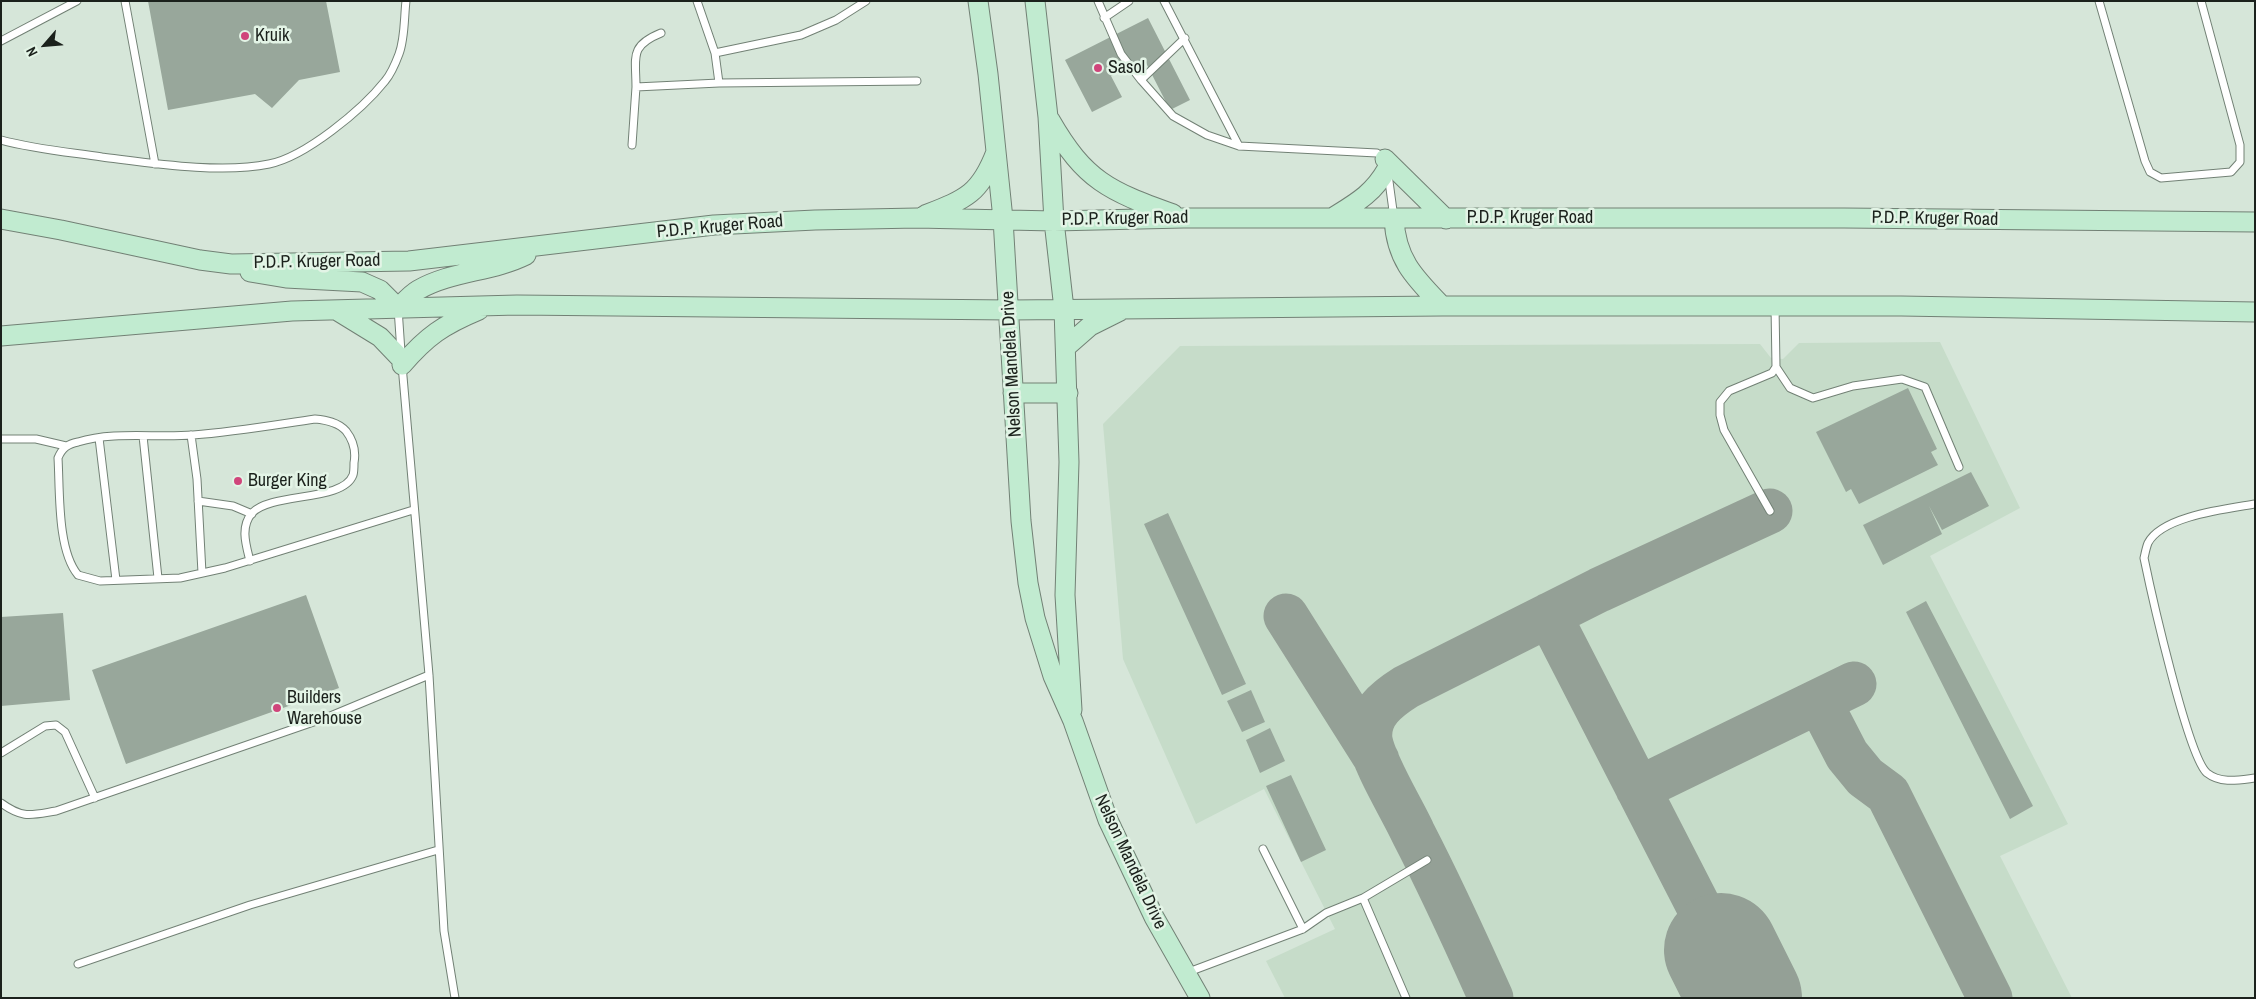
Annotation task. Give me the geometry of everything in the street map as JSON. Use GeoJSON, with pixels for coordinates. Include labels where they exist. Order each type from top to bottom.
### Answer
{"type":"FeatureCollection","features":[{"type":"Feature","properties":{"kind":"street","name":"Nelson Mandela Drive"},"geometry":{"type":"LineString","coordinates":[[978,1],[1003,219],[1010,310],[1021,521],[1028,584],[1035,618],[1053,676],[1073,721],[1108,820],[1154,917],[1200,998]]}},
{"type":"Feature","properties":{"kind":"street","name":"Nelson Mandela Drive"},"geometry":{"type":"LineString","coordinates":[[1035,1],[1048,117],[1054,221],[1064,309],[1069,462],[1065,594],[1073,721]]}},
{"type":"Feature","properties":{"kind":"street"},"geometry":{"type":"LineString","coordinates":[[1048,117],[1069,151],[1083,168],[1099,181],[1120,194],[1183,218]]}},
{"type":"Feature","properties":{"kind":"street"},"geometry":{"type":"LineString","coordinates":[[917,218],[951,205],[974,191],[989,169],[996,151]]}},
{"type":"Feature","properties":{"kind":"street"},"geometry":{"type":"LineString","coordinates":[[1332,218],[1371,193],[1386,164],[1446,219]]}},
{"type":"Feature","properties":{"kind":"street","name":"P.D.P. Kruger Road"},"geometry":{"type":"LineString","coordinates":[[1,219],[200,260],[231,264],[409,261],[714,225],[917,218],[1054,221],[1183,218],[1844,218],[2255,222]]}},
{"type":"Feature","properties":{"kind":"street"},"geometry":{"type":"LineString","coordinates":[[1394,219],[1395,233],[1402,257],[1420,283],[1442,306]]}},
{"type":"Feature","properties":{"kind":"street"},"geometry":{"type":"LineString","coordinates":[[398,308],[419,290],[460,274],[514,260],[538,246]]}},
{"type":"Feature","properties":{"kind":"street"},"geometry":{"type":"LineString","coordinates":[[231,264],[263,275],[362,282],[380,290],[398,308]]}},
{"type":"Feature","properties":{"kind":"street"},"geometry":{"type":"LineString","coordinates":[[336,310],[380,337],[402,363],[433,333],[449,323],[489,306]]}},
{"type":"Feature","properties":{"kind":"street"},"geometry":{"type":"LineString","coordinates":[[1,336],[273,313],[489,306],[1010,310],[1442,306],[1775,306],[2255,312]]}},
{"type":"Feature","properties":{"kind":"street"},"geometry":{"type":"LineString","coordinates":[[1066,347],[1090,326],[1126,308]]}},
{"type":"Feature","properties":{"kind":"street"},"geometry":{"type":"LineString","coordinates":[[1013,393],[1068,393]]}},
{"type":"Feature","properties":{"kind":"lane"},"geometry":{"type":"LineString","coordinates":[[1,40],[77,1]]}},
{"type":"Feature","properties":{"kind":"lane"},"geometry":{"type":"LineString","coordinates":[[125,1],[155,164]]}},
{"type":"Feature","properties":{"kind":"lane"},"geometry":{"type":"LineString","coordinates":[[1,140],[34,148],[155,164],[236,168],[268,164],[287,159],[307,148],[356,110],[386,80],[400,53],[406,1]]}},
{"type":"Feature","properties":{"kind":"lane"},"geometry":{"type":"LineString","coordinates":[[697,1],[715,53],[718,83]]}},
{"type":"Feature","properties":{"kind":"lane"},"geometry":{"type":"LineString","coordinates":[[715,53],[801,35],[836,20],[866,1]]}},
{"type":"Feature","properties":{"kind":"lane"},"geometry":{"type":"LineString","coordinates":[[1098,1],[1121,54],[1140,80],[1173,116],[1207,135],[1239,146],[1376,152],[1386,164],[1394,219]]}},
{"type":"Feature","properties":{"kind":"lane"},"geometry":{"type":"LineString","coordinates":[[1104,18],[1129,1]]}},
{"type":"Feature","properties":{"kind":"lane"},"geometry":{"type":"LineString","coordinates":[[1164,1],[1239,146]]}},
{"type":"Feature","properties":{"kind":"lane"},"geometry":{"type":"LineString","coordinates":[[2099,1],[2145,161],[2150,172],[2161,178],[2231,172],[2240,162],[2240,144],[2201,1]]}},
{"type":"Feature","properties":{"kind":"lane"},"geometry":{"type":"LineString","coordinates":[[632,145],[636,55],[639,46],[645,40],[661,33]]}},
{"type":"Feature","properties":{"kind":"lane"},"geometry":{"type":"LineString","coordinates":[[1140,80],[1184,38]]}},
{"type":"Feature","properties":{"kind":"lane"},"geometry":{"type":"LineString","coordinates":[[636,87],[718,83],[917,82]]}},
{"type":"Feature","properties":{"kind":"lane"},"geometry":{"type":"LineString","coordinates":[[1775,306],[1776,367],[1790,388],[1813,398],[1853,386],[1902,379],[1925,387],[1958,467]]}},
{"type":"Feature","properties":{"kind":"lane"},"geometry":{"type":"LineString","coordinates":[[398,308],[413,510],[429,675],[444,931],[455,998]]}},
{"type":"Feature","properties":{"kind":"lane"},"geometry":{"type":"LineString","coordinates":[[1770,511],[1724,430],[1720,415],[1720,402],[1729,391],[1772,373],[1776,367]]}},
{"type":"Feature","properties":{"kind":"lane"},"geometry":{"type":"LineString","coordinates":[[1,439],[36,439],[66,446],[99,438],[191,436],[314,419],[330,421],[343,428],[354,448],[353,475],[342,487],[316,495],[261,506],[246,523],[244,534],[250,561]]}},
{"type":"Feature","properties":{"kind":"lane"},"geometry":{"type":"LineString","coordinates":[[143,436],[158,578]]}},
{"type":"Feature","properties":{"kind":"lane"},"geometry":{"type":"LineString","coordinates":[[191,436],[198,501],[202,573]]}},
{"type":"Feature","properties":{"kind":"lane"},"geometry":{"type":"LineString","coordinates":[[99,438],[116,580]]}},
{"type":"Feature","properties":{"kind":"lane"},"geometry":{"type":"LineString","coordinates":[[66,446],[58,458],[62,524],[68,559],[78,575],[85,578],[116,580],[180,578],[250,561],[413,510]]}},
{"type":"Feature","properties":{"kind":"lane"},"geometry":{"type":"LineString","coordinates":[[198,501],[234,506],[252,514]]}},
{"type":"Feature","properties":{"kind":"lane"},"geometry":{"type":"LineString","coordinates":[[2255,504],[2168,524],[2148,544],[2144,558],[2184,716],[2197,758],[2206,772],[2220,779],[2255,778]]}},
{"type":"Feature","properties":{"kind":"lane"},"geometry":{"type":"LineString","coordinates":[[1,803],[13,812],[26,816],[56,811],[328,717],[429,675]]}},
{"type":"Feature","properties":{"kind":"lane"},"geometry":{"type":"LineString","coordinates":[[1,753],[45,726],[56,725],[65,732],[95,798]]}},
{"type":"Feature","properties":{"kind":"lane"},"geometry":{"type":"LineString","coordinates":[[1263,849],[1303,929]]}},
{"type":"Feature","properties":{"kind":"lane"},"geometry":{"type":"LineString","coordinates":[[78,964],[250,905],[438,850]]}},
{"type":"Feature","properties":{"kind":"lane"},"geometry":{"type":"LineString","coordinates":[[1186,974],[1303,929],[1326,913],[1363,898],[1427,860]]}},
{"type":"Feature","properties":{"kind":"lane"},"geometry":{"type":"LineString","coordinates":[[1363,898],[1406,998]]}},
{"type":"Feature","properties":{"kind":"shaded area"},"geometry":{"type":"Polygon","coordinates":[[[1940,342],[2020,508],[1930,556],[2068,824],[2000,856],[2072,998],[1285,998],[1266,961],[1335,929],[1264,789],[1196,824],[1123,659],[1103,424],[1180,346],[1760,344],[1771,358],[1783,359],[1799,343],[1940,342]]]}},
{"type":"Feature","properties":{"kind":"building"},"geometry":{"type":"Polygon","coordinates":[[[148,1],[326,1],[340,72],[299,80],[272,108],[255,94],[168,110],[148,1]]]}},
{"type":"Feature","properties":{"kind":"building","name":"Sasol"},"geometry":{"type":"Polygon","coordinates":[[[1148,18],[1190,100],[1170,110],[1144,59],[1111,76],[1122,97],[1092,112],[1065,60],[1148,18]]]}},
{"type":"Feature","properties":{"kind":"building"},"geometry":{"type":"Polygon","coordinates":[[[1908,388],[1937,449],[1931,452],[1938,465],[1859,504],[1851,489],[1846,492],[1816,432],[1908,388]]]}},
{"type":"Feature","properties":{"kind":"building"},"geometry":{"type":"Polygon","coordinates":[[[1971,472],[1989,506],[1942,530],[1929,506],[1942,534],[1883,565],[1863,525],[1971,472]]]}},
{"type":"Feature","properties":{"kind":"building"},"geometry":{"type":"Polygon","coordinates":[[[1168,513],[1246,684],[1222,695],[1144,524],[1168,513]]]}},
{"type":"Feature","properties":{"kind":"building"},"geometry":{"type":"Polygon","coordinates":[[[306,595],[339,688],[126,764],[92,670],[306,595]]]}},
{"type":"Feature","properties":{"kind":"building"},"geometry":{"type":"Polygon","coordinates":[[[1926,601],[2033,806],[2010,819],[1906,612],[1926,601]]]}},
{"type":"Feature","properties":{"kind":"building"},"geometry":{"type":"Polygon","coordinates":[[[63,613],[70,700],[1,706],[1,617],[63,613]]]}},
{"type":"Feature","properties":{"kind":"building"},"geometry":{"type":"Polygon","coordinates":[[[1251,690],[1265,722],[1242,732],[1227,701],[1251,690]]]}},
{"type":"Feature","properties":{"kind":"building"},"geometry":{"type":"Polygon","coordinates":[[[1270,728],[1285,761],[1260,773],[1246,740],[1270,728]]]}},
{"type":"Feature","properties":{"kind":"building"},"geometry":{"type":"Polygon","coordinates":[[[1291,775],[1326,850],[1301,862],[1266,786],[1291,775]]]}},
{"type":"Feature","properties":{"kind":"taxiway"},"geometry":{"type":"LineString","coordinates":[[1491,998],[1443,894],[1377,761],[1370,740],[1370,731],[1375,715],[1385,702],[1406,687],[1599,590],[1770,511]]}},
{"type":"Feature","properties":{"kind":"taxiway"},"geometry":{"type":"LineString","coordinates":[[1549,615],[1721,950]]}},
{"type":"Feature","properties":{"kind":"taxiway"},"geometry":{"type":"LineString","coordinates":[[1286,616],[1377,760]]}},
{"type":"Feature","properties":{"kind":"taxiway"},"geometry":{"type":"LineString","coordinates":[[1638,789],[1854,684]]}},
{"type":"Feature","properties":{"kind":"taxiway"},"geometry":{"type":"LineString","coordinates":[[1819,701],[1847,755],[1865,777],[1888,794],[1990,998]]}},
{"type":"Feature","properties":{"kind":"runway"},"geometry":{"type":"LineString","coordinates":[[1721,950],[1745,998]]}},
{"type":"Feature","properties":{"kind":"place","name":"Kruik"},"geometry":{"type":"Point","coordinates":[245,36]}},
{"type":"Feature","properties":{"kind":"place","name":"Sasol"},"geometry":{"type":"Point","coordinates":[1098,68]}},
{"type":"Feature","properties":{"kind":"place","name":"Burger King"},"geometry":{"type":"Point","coordinates":[238,481]}},
{"type":"Feature","properties":{"kind":"place","name":"Builders Warehouse"},"geometry":{"type":"Point","coordinates":[277,708]}}]}
